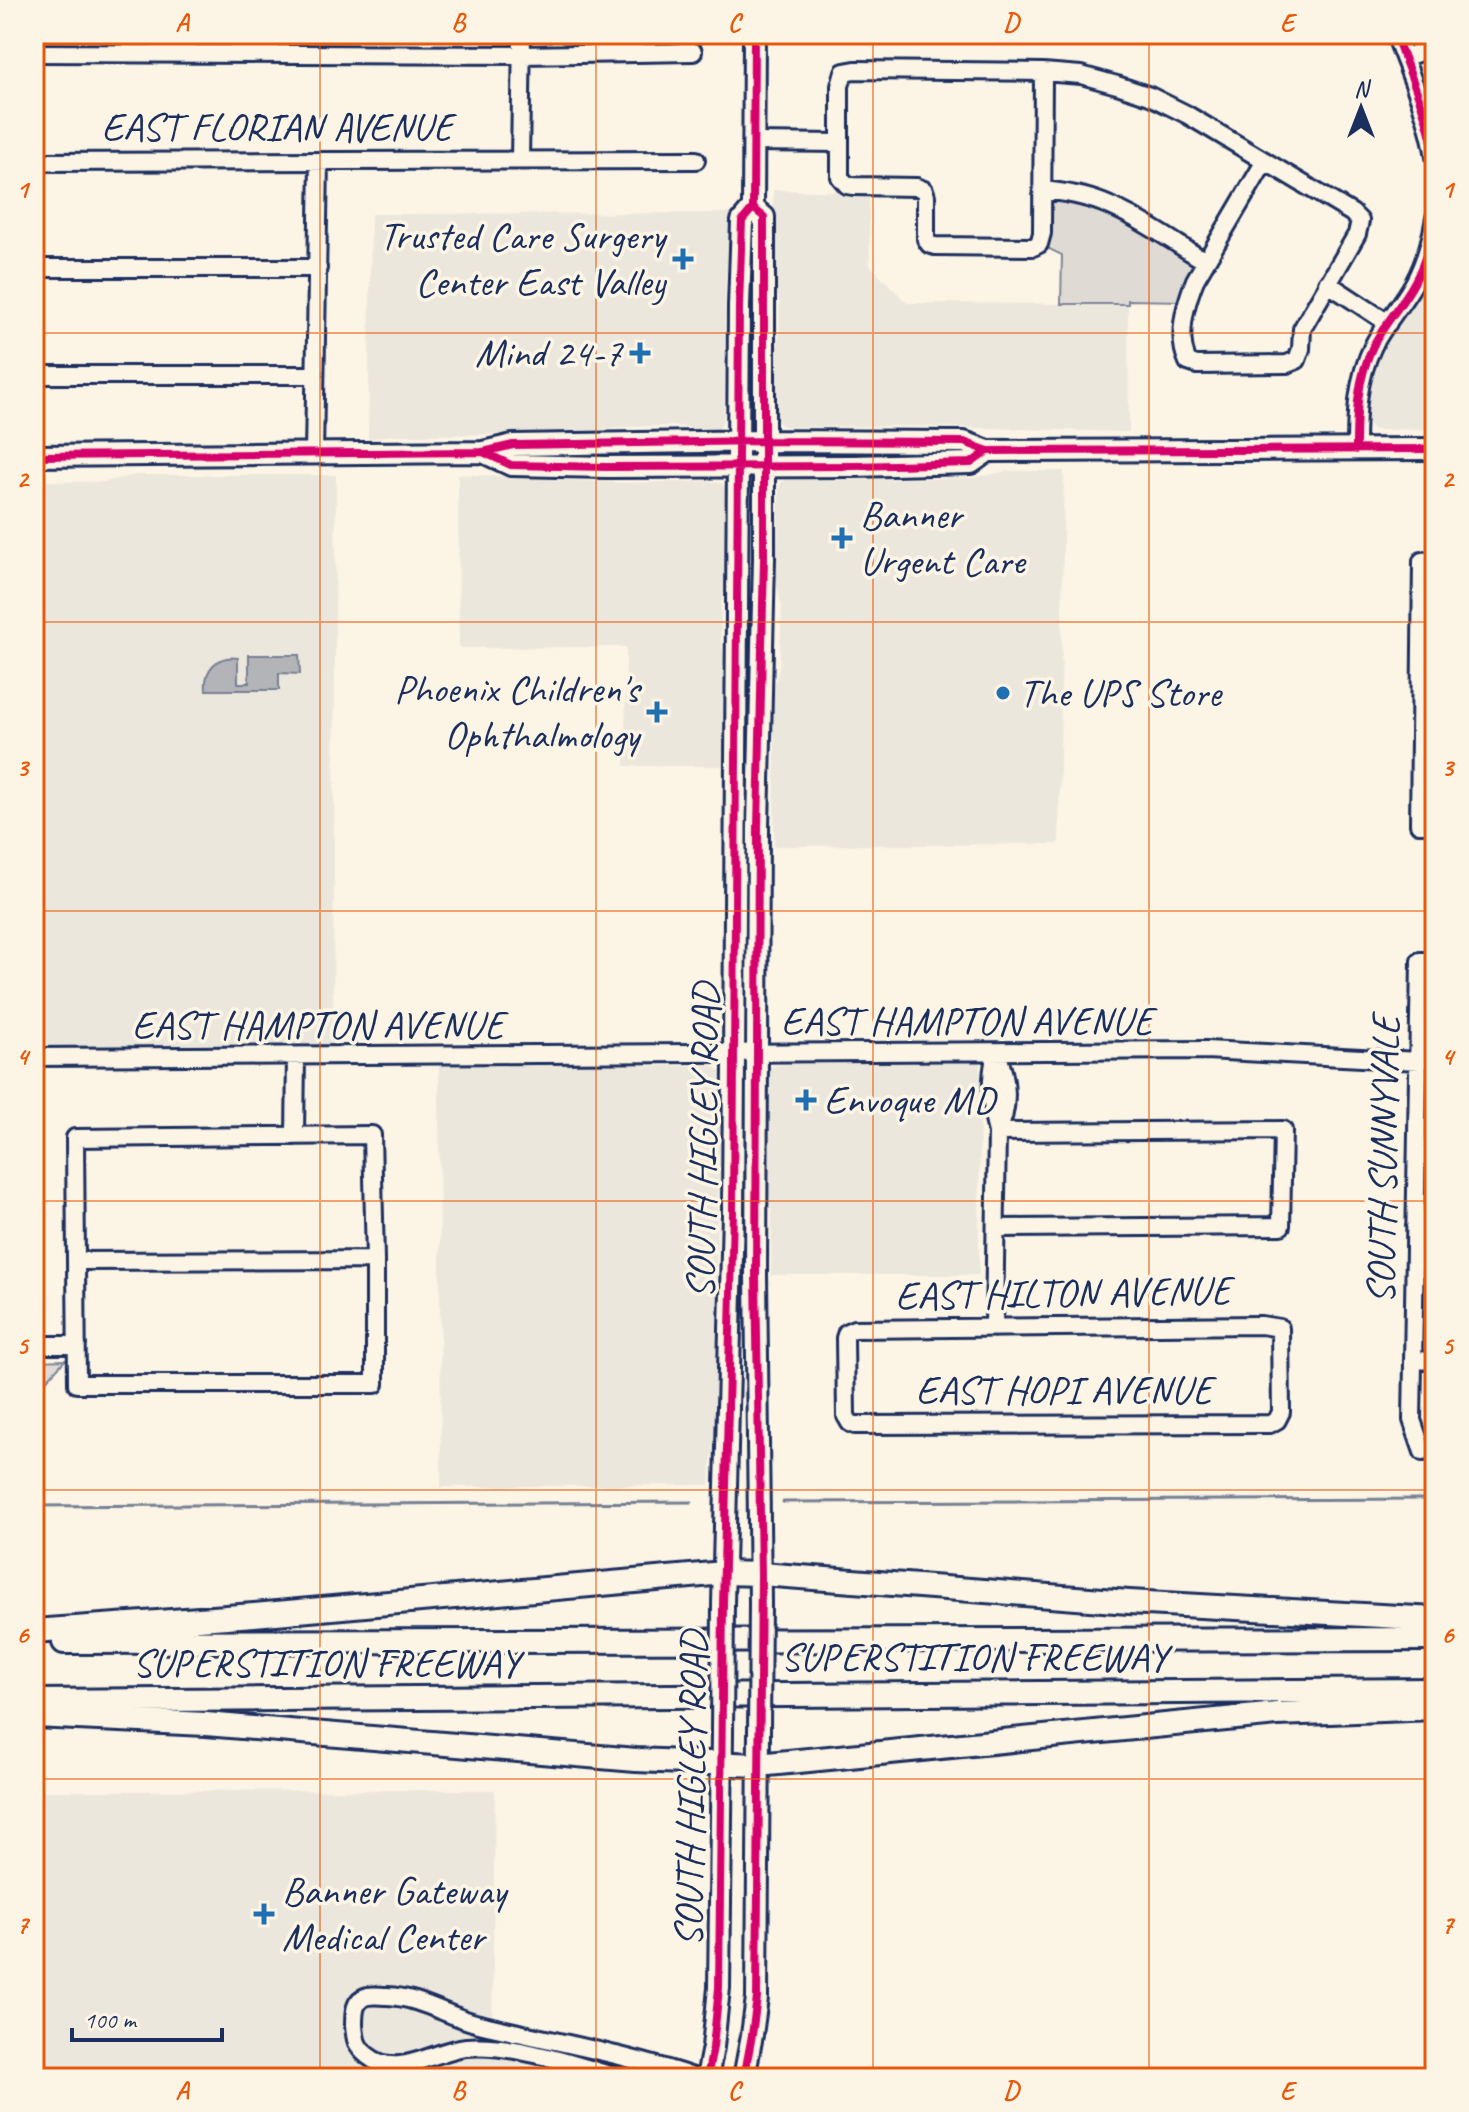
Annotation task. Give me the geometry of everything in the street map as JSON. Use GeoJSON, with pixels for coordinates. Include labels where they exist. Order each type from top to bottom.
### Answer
{"type":"FeatureCollection","features":[{"type":"Feature","properties":{"kind":"highway"},"geometry":{"type":"LineString","coordinates":[[34,1631],[254,1615],[724,1573],[1114,1601],[1435,1619]]}},
{"type":"Feature","properties":{"kind":"highway","name":"SUPERSTITION FREEWAY"},"geometry":{"type":"LineString","coordinates":[[34,1642],[1435,1639]]}},
{"type":"Feature","properties":{"kind":"highway","name":"SUPERSTITION FREEWAY"},"geometry":{"type":"LineString","coordinates":[[34,1701],[1435,1690]]}},
{"type":"Feature","properties":{"kind":"highway"},"geometry":{"type":"LineString","coordinates":[[34,1716],[206,1724],[636,1760],[758,1765],[1277,1714],[1435,1708]]}},
{"type":"Feature","properties":{"kind":"main road","name":"SOUTH HIGLEY ROAD"},"geometry":{"type":"LineString","coordinates":[[707,2078],[719,1988],[734,1052],[738,442],[742,221],[753,208],[754,34]]}},
{"type":"Feature","properties":{"kind":"main road","name":"SOUTH HIGLEY ROAD"},"geometry":{"type":"LineString","coordinates":[[744,2078],[758,1973],[761,1574],[756,1276],[764,217],[753,208]]}},
{"type":"Feature","properties":{"kind":"main road"},"geometry":{"type":"LineString","coordinates":[[34,456],[483,452],[513,445],[763,441],[964,442],[988,451],[1435,449]]}},
{"type":"Feature","properties":{"kind":"main road"},"geometry":{"type":"LineString","coordinates":[[483,452],[511,465],[606,467],[971,463],[988,451]]}},
{"type":"Feature","properties":{"kind":"main road"},"geometry":{"type":"LineString","coordinates":[[737,634],[747,659],[749,723],[754,731],[760,731]]}},
{"type":"Feature","properties":{"kind":"main road"},"geometry":{"type":"LineString","coordinates":[[737,740],[748,750],[748,809],[758,827]]}},
{"type":"Feature","properties":{"kind":"main road"},"geometry":{"type":"LineString","coordinates":[[731,1292],[741,1295],[745,1308],[747,1395],[758,1423]]}},
{"type":"Feature","properties":{"kind":"street"},"geometry":{"type":"LineString","coordinates":[[520,160],[522,34]]}},
{"type":"Feature","properties":{"kind":"street"},"geometry":{"type":"LineString","coordinates":[[1395,34],[1421,102],[1435,157]]}},
{"type":"Feature","properties":{"kind":"street"},"geometry":{"type":"LineString","coordinates":[[1404,58],[1435,46]]}},
{"type":"Feature","properties":{"kind":"street"},"geometry":{"type":"LineString","coordinates":[[34,53],[522,55],[693,52]]}},
{"type":"Feature","properties":{"kind":"street"},"geometry":{"type":"LineString","coordinates":[[1043,72],[1042,233],[1039,244],[1033,247],[935,246],[926,239],[924,190],[917,187],[853,186],[844,182],[839,171],[840,86],[844,72],[1043,72],[1081,75],[1150,96],[1265,161],[1352,213],[1360,221],[1357,234],[1302,329],[1297,360],[1287,364],[1197,365],[1188,362],[1183,352],[1186,301],[1205,261],[1265,161]]}},
{"type":"Feature","properties":{"kind":"street"},"geometry":{"type":"LineString","coordinates":[[754,142],[839,143]]}},
{"type":"Feature","properties":{"kind":"street","name":"EAST FLORIAN AVENUE"},"geometry":{"type":"LineString","coordinates":[[34,162],[696,160]]}},
{"type":"Feature","properties":{"kind":"street"},"geometry":{"type":"LineString","coordinates":[[314,455],[319,161]]}},
{"type":"Feature","properties":{"kind":"street"},"geometry":{"type":"LineString","coordinates":[[1042,190],[1103,203],[1133,217],[1205,261]]}},
{"type":"Feature","properties":{"kind":"street"},"geometry":{"type":"LineString","coordinates":[[1356,450],[1356,417],[1363,371],[1374,345],[1417,277],[1429,247],[1435,218]]}},
{"type":"Feature","properties":{"kind":"street"},"geometry":{"type":"LineString","coordinates":[[34,268],[318,268]]}},
{"type":"Feature","properties":{"kind":"street"},"geometry":{"type":"LineString","coordinates":[[1327,283],[1388,323]]}},
{"type":"Feature","properties":{"kind":"street"},"geometry":{"type":"LineString","coordinates":[[34,375],[315,375]]}},
{"type":"Feature","properties":{"kind":"street"},"geometry":{"type":"LineString","coordinates":[[1427,824],[1428,560]]}},
{"type":"Feature","properties":{"kind":"street","name":"SOUTH SUNNYVALE"},"geometry":{"type":"LineString","coordinates":[[1423,1452],[1412,1420],[1419,1061],[1428,961]]}},
{"type":"Feature","properties":{"kind":"street","name":"EAST HAMPTON AVENUE"},"geometry":{"type":"LineString","coordinates":[[34,1057],[1206,1050],[1419,1061]]}},
{"type":"Feature","properties":{"kind":"street"},"geometry":{"type":"LineString","coordinates":[[994,1328],[997,1132],[1004,1119],[993,1068],[996,1053]]}},
{"type":"Feature","properties":{"kind":"street"},"geometry":{"type":"LineString","coordinates":[[295,1136],[296,1056]]}},
{"type":"Feature","properties":{"kind":"street"},"geometry":{"type":"LineString","coordinates":[[996,1228],[1281,1226],[1283,1130],[997,1132]]}},
{"type":"Feature","properties":{"kind":"street"},"geometry":{"type":"LineString","coordinates":[[372,1135],[375,1384],[77,1384],[75,1138],[295,1136],[372,1135]]}},
{"type":"Feature","properties":{"kind":"street"},"geometry":{"type":"LineString","coordinates":[[1415,1226],[1435,1227]]}},
{"type":"Feature","properties":{"kind":"street"},"geometry":{"type":"LineString","coordinates":[[76,1261],[375,1260]]}},
{"type":"Feature","properties":{"kind":"street","name":"EAST HILTON AVENUE"},"geometry":{"type":"LineString","coordinates":[[850,1423],[846,1416],[847,1332],[854,1329],[1261,1325],[1280,1328],[1281,1412],[1277,1420]]}},
{"type":"Feature","properties":{"kind":"street"},"geometry":{"type":"LineString","coordinates":[[34,1345],[77,1345]]}},
{"type":"Feature","properties":{"kind":"street"},"geometry":{"type":"LineString","coordinates":[[1413,1360],[1435,1361]]}},
{"type":"Feature","properties":{"kind":"street","name":"EAST HOPI AVENUE"},"geometry":{"type":"LineString","coordinates":[[850,1423],[1270,1424],[1277,1420]]}},
{"type":"Feature","properties":{"kind":"street"},"geometry":{"type":"LineString","coordinates":[[620,2078],[495,2048],[465,2047],[413,2063],[383,2064],[370,2058],[355,2041],[354,2011],[358,2002],[367,1996],[401,1997],[476,2023],[575,2045],[696,2078]]}},
{"type":"Feature","properties":{"kind":"shaded area"},"geometry":{"type":"Polygon","coordinates":[[[773,190],[869,192],[870,265],[907,303],[1128,304],[1129,432],[781,425],[775,416],[775,357],[780,331],[780,304],[775,284],[773,190]]]}},
{"type":"Feature","properties":{"kind":"shaded area"},"geometry":{"type":"Polygon","coordinates":[[[1042,190],[1072,194],[1205,261],[1186,301],[1061,304],[1062,255],[1039,244],[1042,190]]]}},
{"type":"Feature","properties":{"kind":"shaded area"},"geometry":{"type":"Polygon","coordinates":[[[732,213],[725,290],[724,416],[719,430],[710,432],[679,426],[615,427],[581,434],[392,435],[368,439],[371,214],[732,213]]]}},
{"type":"Feature","properties":{"kind":"shaded area"},"geometry":{"type":"Polygon","coordinates":[[[1433,258],[1435,429],[1372,429],[1365,419],[1376,362],[1421,286],[1433,258]]]}},
{"type":"Feature","properties":{"kind":"shaded area"},"geometry":{"type":"Polygon","coordinates":[[[1007,471],[1064,471],[1059,844],[774,846],[775,744],[770,713],[779,670],[782,607],[776,580],[781,483],[794,476],[825,480],[973,478],[1007,471]]]}},
{"type":"Feature","properties":{"kind":"shaded area"},"geometry":{"type":"Polygon","coordinates":[[[458,474],[624,483],[709,481],[723,484],[729,494],[728,572],[721,604],[721,640],[727,674],[726,766],[625,766],[626,647],[459,648],[458,474]]]}},
{"type":"Feature","properties":{"kind":"shaded area"},"geometry":{"type":"Polygon","coordinates":[[[135,475],[336,475],[333,1048],[34,1048],[34,481],[104,482],[135,475]]]}},
{"type":"Feature","properties":{"kind":"shaded area"},"geometry":{"type":"Polygon","coordinates":[[[249,655],[299,655],[300,674],[279,673],[279,690],[206,690],[210,670],[224,659],[238,658],[238,683],[249,683],[249,655]]]}},
{"type":"Feature","properties":{"kind":"shaded area"},"geometry":{"type":"Polygon","coordinates":[[[1420,1026],[1435,1026],[1435,1161],[1417,1161],[1420,1026]]]}},
{"type":"Feature","properties":{"kind":"shaded area"},"geometry":{"type":"Polygon","coordinates":[[[980,1060],[979,1275],[771,1275],[772,1212],[766,1182],[766,1081],[771,1067],[980,1060]]]}},
{"type":"Feature","properties":{"kind":"shaded area"},"geometry":{"type":"Polygon","coordinates":[[[439,1065],[713,1065],[722,1073],[722,1160],[716,1274],[721,1309],[717,1412],[710,1485],[441,1487],[439,1065]]]}},
{"type":"Feature","properties":{"kind":"shaded area"},"geometry":{"type":"Polygon","coordinates":[[[65,1360],[39,1388],[43,1477],[34,1477],[34,1361],[65,1360]]]}},
{"type":"Feature","properties":{"kind":"shaded area","name":"Banner Gateway Medical Center"},"geometry":{"type":"Polygon","coordinates":[[[495,1790],[492,2038],[612,2062],[671,2078],[34,2078],[34,1791],[495,1790]]]}},
{"type":"Feature","properties":{"kind":"waterway"},"geometry":{"type":"LineString","coordinates":[[783,1502],[1435,1499]]}},
{"type":"Feature","properties":{"kind":"waterway"},"geometry":{"type":"LineString","coordinates":[[34,1506],[692,1502]]}},
{"type":"Feature","properties":{"kind":"cycle path"},"geometry":{"type":"LineString","coordinates":[[707,2078],[719,1988],[723,1604],[733,1213],[739,306],[742,221],[753,208],[754,34]]}},
{"type":"Feature","properties":{"kind":"cycle path"},"geometry":{"type":"LineString","coordinates":[[1395,34],[1423,110],[1435,157]]}},
{"type":"Feature","properties":{"kind":"cycle path"},"geometry":{"type":"LineString","coordinates":[[744,2078],[757,1998],[761,1574],[756,1276],[758,827],[764,558],[764,217],[753,208]]}},
{"type":"Feature","properties":{"kind":"cycle path"},"geometry":{"type":"LineString","coordinates":[[1356,450],[1358,397],[1368,358],[1377,338],[1418,275],[1435,218]]}},
{"type":"Feature","properties":{"kind":"cycle path"},"geometry":{"type":"LineString","coordinates":[[34,456],[483,452],[513,445],[763,441],[964,442],[988,451],[1435,449]]}},
{"type":"Feature","properties":{"kind":"cycle path"},"geometry":{"type":"LineString","coordinates":[[483,452],[511,465],[606,467],[971,463],[988,451]]}},
{"type":"Feature","properties":{"kind":"place","name":"Trusted Care Surgery Center East Valley"},"geometry":{"type":"Point","coordinates":[683,259]}},
{"type":"Feature","properties":{"kind":"place","name":"Mind 24-7"},"geometry":{"type":"Point","coordinates":[640,353]}},
{"type":"Feature","properties":{"kind":"place","name":"Banner Urgent Care"},"geometry":{"type":"Point","coordinates":[842,538]}},
{"type":"Feature","properties":{"kind":"place","name":"The UPS Store"},"geometry":{"type":"Point","coordinates":[1003,693]}},
{"type":"Feature","properties":{"kind":"place","name":"Phoenix Children's Ophthalmology"},"geometry":{"type":"Point","coordinates":[657,712]}},
{"type":"Feature","properties":{"kind":"place","name":"Envoque MD"},"geometry":{"type":"Point","coordinates":[806,1100]}},
{"type":"Feature","properties":{"kind":"place","name":"Banner Gateway Medical Center"},"geometry":{"type":"Point","coordinates":[264,1914]}}]}
